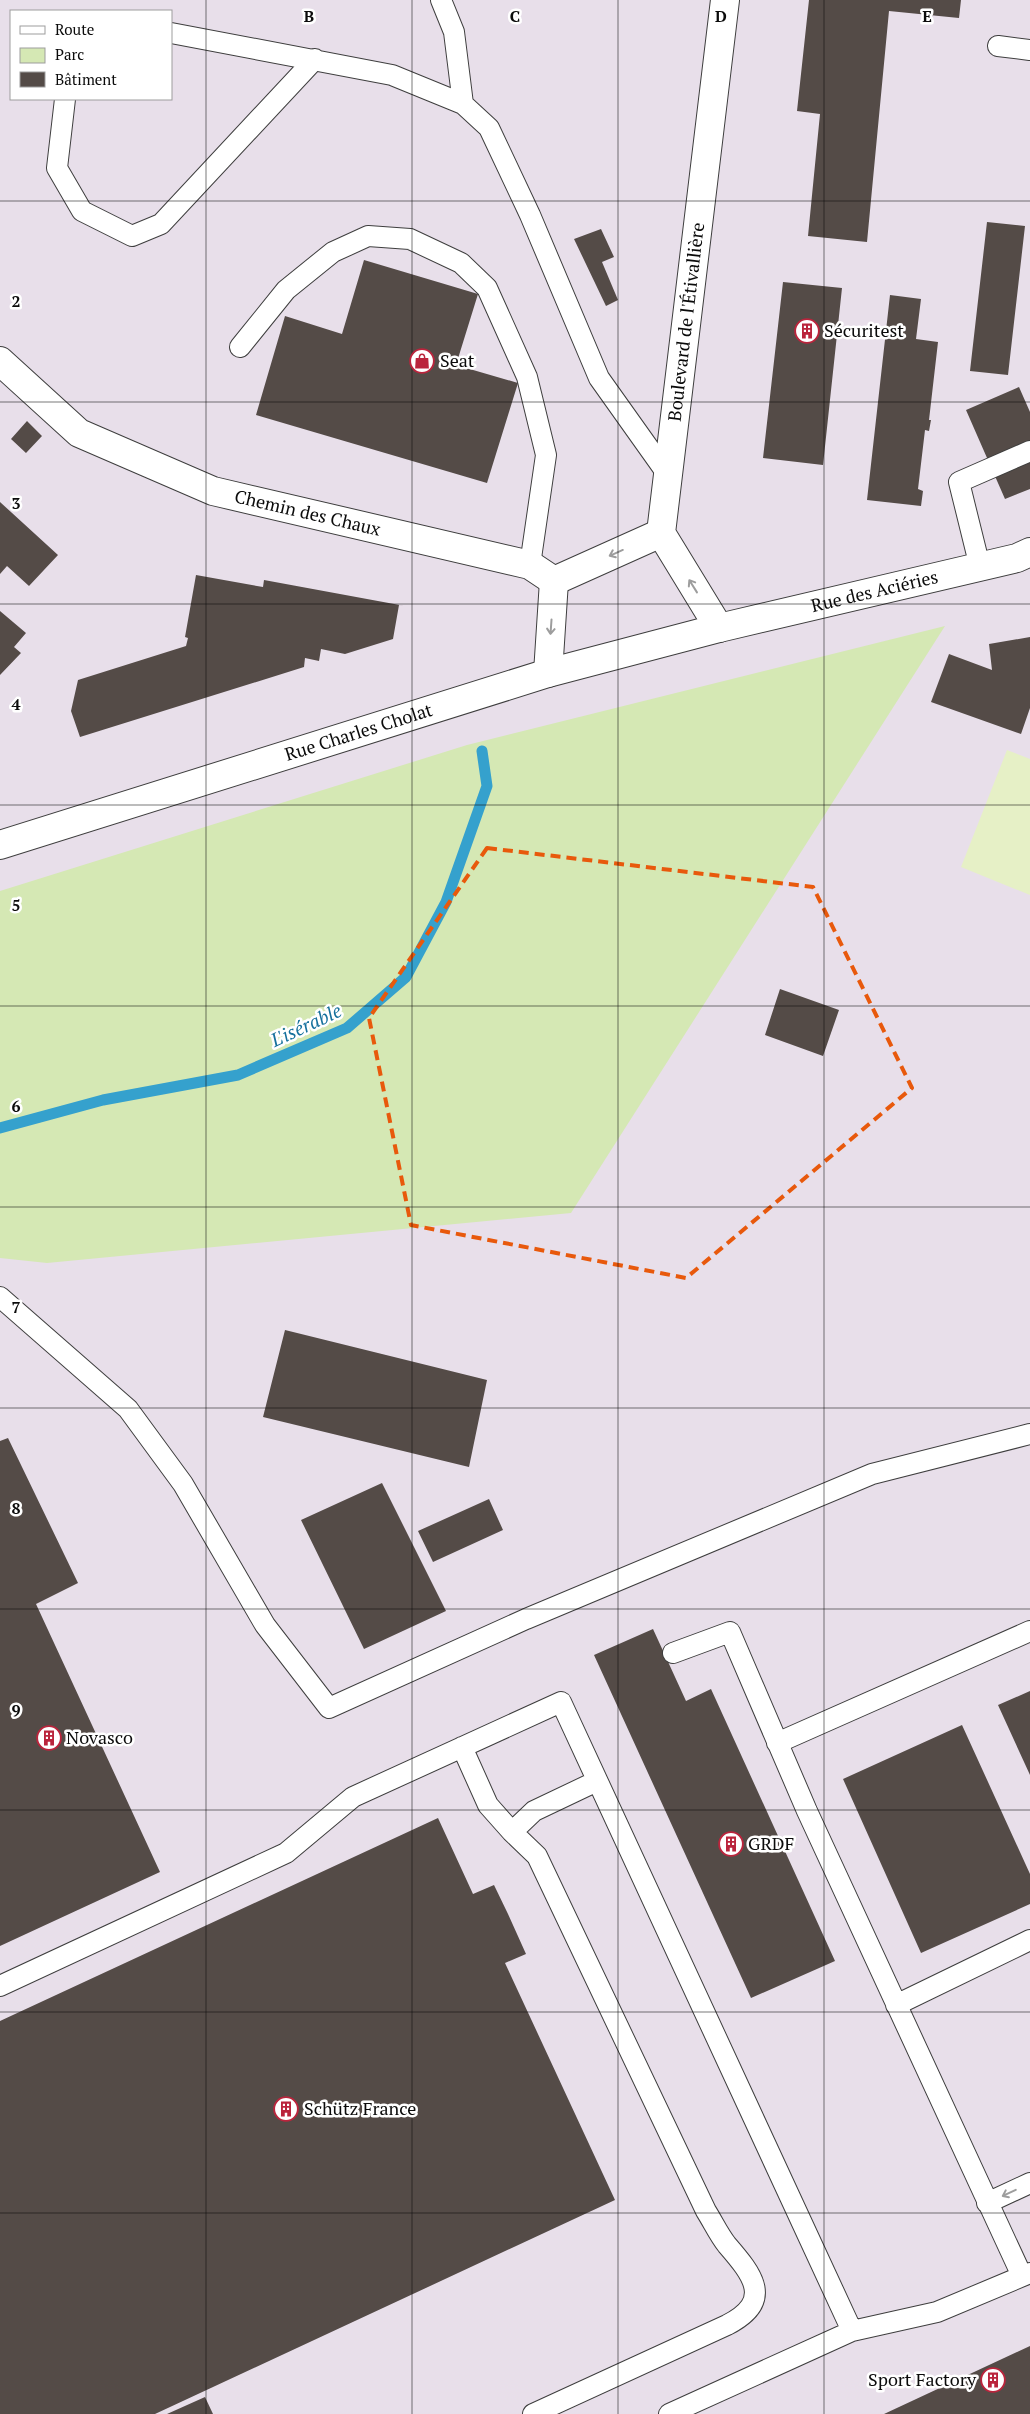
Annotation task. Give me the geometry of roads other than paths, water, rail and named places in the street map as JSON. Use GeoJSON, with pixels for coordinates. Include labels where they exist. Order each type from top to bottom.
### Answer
{"type":"FeatureCollection","features":[{"type":"Feature","properties":{"kind":"street","name":"Boulevard de l'Étivallière"},"geometry":{"type":"LineString","coordinates":[[661,533],[725,0]]}},
{"type":"Feature","properties":{"kind":"street","name":"Chemin des Chaux"},"geometry":{"type":"LineString","coordinates":[[0,361],[79,433],[213,491],[530,565],[554,581]]}},
{"type":"Feature","properties":{"kind":"street"},"geometry":{"type":"LineString","coordinates":[[548,673],[554,581],[661,533],[719,628]]}},
{"type":"Feature","properties":{"kind":"street","name":"Rue des Aciéries"},"geometry":{"type":"LineString","coordinates":[[719,628],[1017,558],[1030,552]]}},
{"type":"Feature","properties":{"kind":"street","name":"Rue Charles Cholat"},"geometry":{"type":"LineString","coordinates":[[0,845],[548,673],[719,628]]}},
{"type":"Feature","properties":{"kind":"lane"},"geometry":{"type":"LineString","coordinates":[[441,0],[454,32],[464,104]]}},
{"type":"Feature","properties":{"kind":"lane"},"geometry":{"type":"LineString","coordinates":[[172,33],[392,75],[464,104],[488,128],[530,215],[599,378],[668,475]]}},
{"type":"Feature","properties":{"kind":"lane"},"geometry":{"type":"LineString","coordinates":[[998,46],[1030,50]]}},
{"type":"Feature","properties":{"kind":"lane"},"geometry":{"type":"LineString","coordinates":[[65,100],[58,168],[82,211],[132,236],[162,224],[315,59]]}},
{"type":"Feature","properties":{"kind":"lane"},"geometry":{"type":"LineString","coordinates":[[240,347],[286,290],[333,252],[368,236],[410,239],[461,263],[487,288],[527,377],[546,455],[530,565]]}},
{"type":"Feature","properties":{"kind":"lane"},"geometry":{"type":"LineString","coordinates":[[980,567],[959,482],[1030,451]]}},
{"type":"Feature","properties":{"kind":"lane"},"geometry":{"type":"LineString","coordinates":[[0,1297],[128,1409],[182,1484],[264,1625],[329,1708],[526,1619],[731,1531],[872,1474],[1030,1434]]}},
{"type":"Feature","properties":{"kind":"lane"},"geometry":{"type":"LineString","coordinates":[[777,1743],[1030,1630]]}},
{"type":"Feature","properties":{"kind":"lane"},"geometry":{"type":"LineString","coordinates":[[669,2414],[852,2331],[937,2312],[1026,2275],[987,2203],[777,1743],[730,1632],[672,1653]]}},
{"type":"Feature","properties":{"kind":"lane"},"geometry":{"type":"LineString","coordinates":[[0,1986],[286,1853],[353,1797],[561,1702],[852,2331]]}},
{"type":"Feature","properties":{"kind":"lane"},"geometry":{"type":"LineString","coordinates":[[462,1747],[488,1805],[537,1856],[706,2211],[726,2243],[745,2264],[754,2287],[755,2299],[751,2308],[741,2318],[533,2414]]}},
{"type":"Feature","properties":{"kind":"lane"},"geometry":{"type":"LineString","coordinates":[[512,1832],[534,1811],[597,1781]]}},
{"type":"Feature","properties":{"kind":"lane"},"geometry":{"type":"LineString","coordinates":[[896,2005],[1030,1940]]}},
{"type":"Feature","properties":{"kind":"lane"},"geometry":{"type":"LineString","coordinates":[[987,2203],[1030,2183]]}},
{"type":"Feature","properties":{"kind":"waterway","name":"L'isérable"},"geometry":{"type":"LineString","coordinates":[[0,1128],[103,1100],[238,1075],[347,1028],[406,977],[446,902],[487,786],[482,751]]}},
{"type":"Feature","properties":{"kind":"place","name":"Sécuritest"},"geometry":{"type":"Point","coordinates":[807,331]}},
{"type":"Feature","properties":{"kind":"place","name":"Seat"},"geometry":{"type":"Point","coordinates":[422,361]}},
{"type":"Feature","properties":{"kind":"place","name":"Novasco"},"geometry":{"type":"Point","coordinates":[49,1738]}},
{"type":"Feature","properties":{"kind":"place","name":"GRDF"},"geometry":{"type":"Point","coordinates":[731,1844]}},
{"type":"Feature","properties":{"kind":"place","name":"Schütz France"},"geometry":{"type":"Point","coordinates":[286,2109]}},
{"type":"Feature","properties":{"kind":"place","name":"Sport Factory"},"geometry":{"type":"Point","coordinates":[993,2380]}}]}
